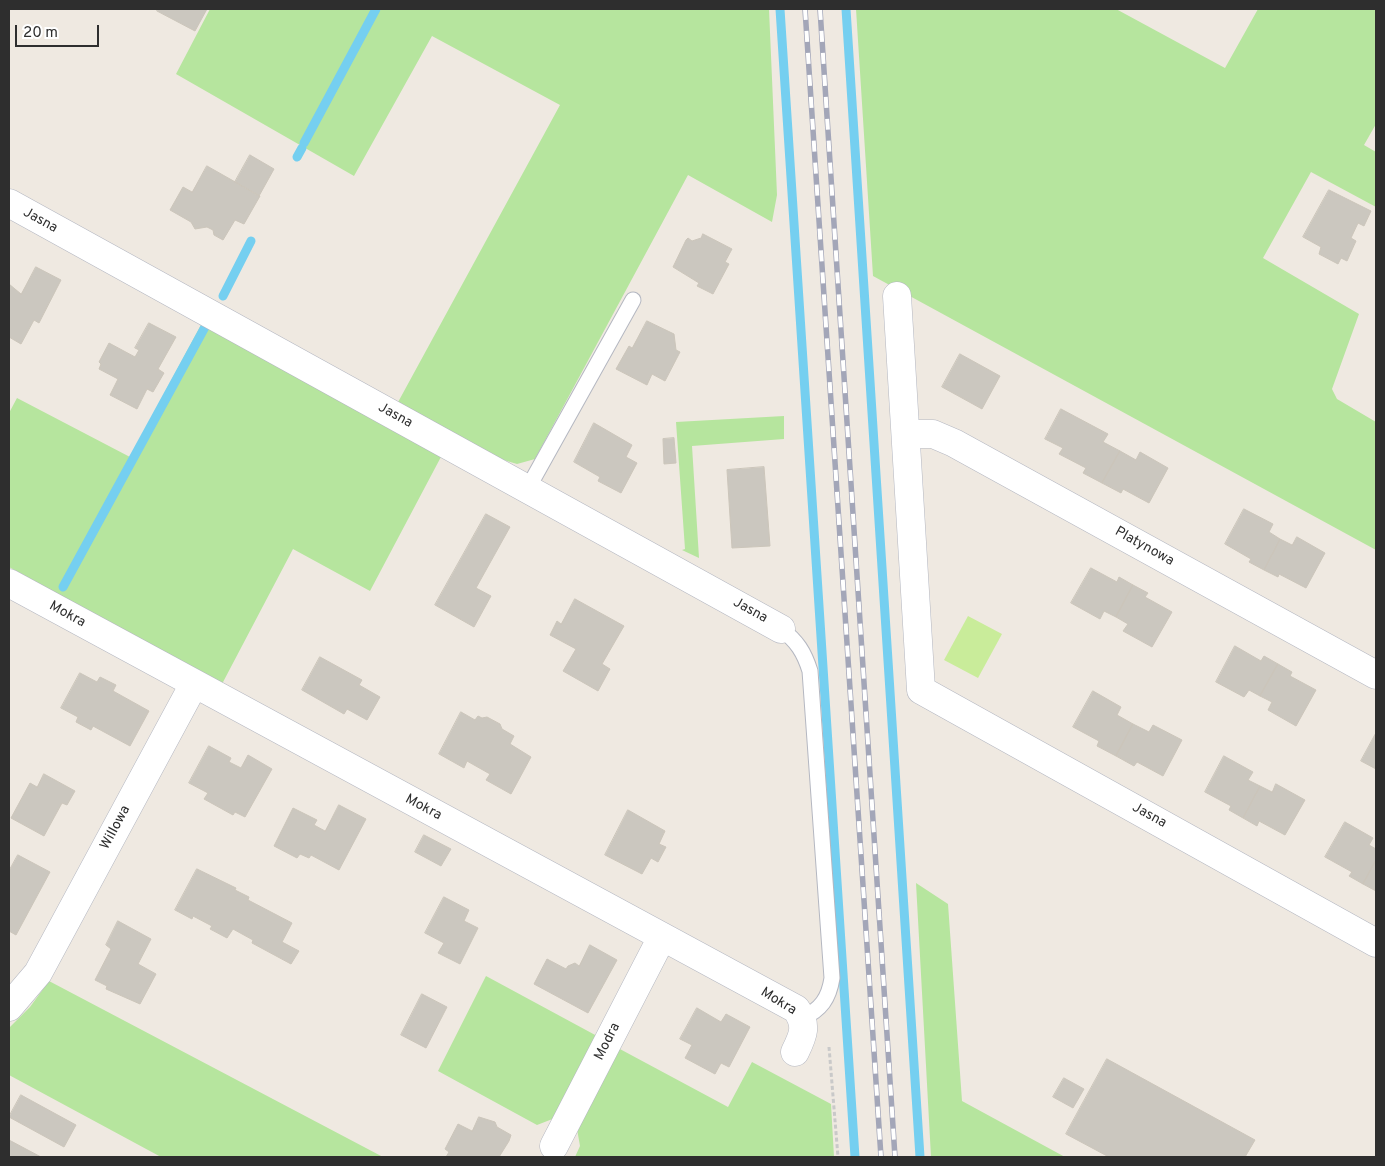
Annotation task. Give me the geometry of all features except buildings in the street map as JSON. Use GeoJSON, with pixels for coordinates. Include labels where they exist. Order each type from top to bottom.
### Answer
{"type":"FeatureCollection","features":[{"type":"Feature","properties":{"kind":"street","name":"Jasna"},"geometry":{"type":"LineString","coordinates":[[9,203],[782,629]]}},
{"type":"Feature","properties":{"kind":"street"},"geometry":{"type":"LineString","coordinates":[[897,296],[907,434]]}},
{"type":"Feature","properties":{"kind":"street","name":"Jasna"},"geometry":{"type":"LineString","coordinates":[[907,434],[921,690],[1376,943]]}},
{"type":"Feature","properties":{"kind":"street","name":"Platynowa"},"geometry":{"type":"LineString","coordinates":[[907,434],[933,434],[954,443],[1376,674]]}},
{"type":"Feature","properties":{"kind":"street","name":"Mokra"},"geometry":{"type":"LineString","coordinates":[[9,583],[796,1010],[811,1013],[804,1035],[795,1052]]}},
{"type":"Feature","properties":{"kind":"street","name":"Willowa"},"geometry":{"type":"LineString","coordinates":[[9,1007],[38,973],[194,684]]}},
{"type":"Feature","properties":{"kind":"street","name":"Modra"},"geometry":{"type":"LineString","coordinates":[[554,1146],[662,937]]}},
{"type":"Feature","properties":{"kind":"lane"},"geometry":{"type":"LineString","coordinates":[[528,488],[633,300]]}},
{"type":"Feature","properties":{"kind":"lane"},"geometry":{"type":"LineString","coordinates":[[782,629],[794,638],[804,652],[810,671],[832,978],[829,994],[811,1013]]}},
{"type":"Feature","properties":{"kind":"path"},"geometry":{"type":"LineString","coordinates":[[811,1013],[827,1024],[838,1157]]}},
{"type":"Feature","properties":{"kind":"green space"},"geometry":{"type":"Polygon","coordinates":[[[210,9],[769,9],[777,195],[772,222],[688,175],[535,459],[517,464],[497,458],[397,404],[560,105],[432,36],[354,176],[176,74],[210,9]]]}},
{"type":"Feature","properties":{"kind":"green space"},"geometry":{"type":"Polygon","coordinates":[[[856,9],[1116,9],[1225,68],[1258,9],[1376,9],[1376,124],[1364,145],[1376,152],[1376,207],[1311,172],[1263,258],[1359,314],[1332,389],[1337,399],[1376,422],[1376,550],[873,276],[856,9]]]}},
{"type":"Feature","properties":{"kind":"green space"},"geometry":{"type":"Polygon","coordinates":[[[202,323],[442,455],[370,591],[293,549],[222,684],[9,567],[9,413],[17,398],[130,457],[202,323]]]}},
{"type":"Feature","properties":{"kind":"green space"},"geometry":{"type":"Polygon","coordinates":[[[784,416],[784,439],[692,446],[699,558],[682,550],[685,549],[676,422],[784,416]]]}},
{"type":"Feature","properties":{"kind":"green space"},"geometry":{"type":"Polygon","coordinates":[[[968,616],[1002,634],[978,678],[944,660],[968,616]]]}},
{"type":"Feature","properties":{"kind":"green space"},"geometry":{"type":"Polygon","coordinates":[[[916,883],[948,904],[962,1101],[1065,1157],[931,1157],[916,883]]]}},
{"type":"Feature","properties":{"kind":"green space"},"geometry":{"type":"Polygon","coordinates":[[[486,976],[597,1036],[555,1118],[537,1125],[438,1071],[486,976]]]}},
{"type":"Feature","properties":{"kind":"green space"},"geometry":{"type":"Polygon","coordinates":[[[49,981],[383,1157],[161,1157],[9,1075],[9,1028],[30,1007],[49,981]]]}},
{"type":"Feature","properties":{"kind":"green space"},"geometry":{"type":"Polygon","coordinates":[[[618,1048],[728,1107],[752,1062],[831,1104],[834,1157],[575,1157],[580,1146],[577,1129],[618,1048]]]}},
{"type":"Feature","properties":{"kind":"waterway"},"geometry":{"type":"LineString","coordinates":[[304,143],[376,9]]}},
{"type":"Feature","properties":{"kind":"waterway"},"geometry":{"type":"LineString","coordinates":[[780,9],[855,1157]]}},
{"type":"Feature","properties":{"kind":"waterway"},"geometry":{"type":"LineString","coordinates":[[846,9],[920,1157]]}},
{"type":"Feature","properties":{"kind":"waterway"},"geometry":{"type":"LineString","coordinates":[[297,157],[302,148]]}},
{"type":"Feature","properties":{"kind":"waterway"},"geometry":{"type":"LineString","coordinates":[[223,296],[251,241]]}},
{"type":"Feature","properties":{"kind":"waterway"},"geometry":{"type":"LineString","coordinates":[[63,587],[205,327]]}},
{"type":"Feature","properties":{"kind":"railway"},"geometry":{"type":"LineString","coordinates":[[805,9],[881,1157]]}},
{"type":"Feature","properties":{"kind":"railway"},"geometry":{"type":"LineString","coordinates":[[820,9],[895,1157]]}}]}
